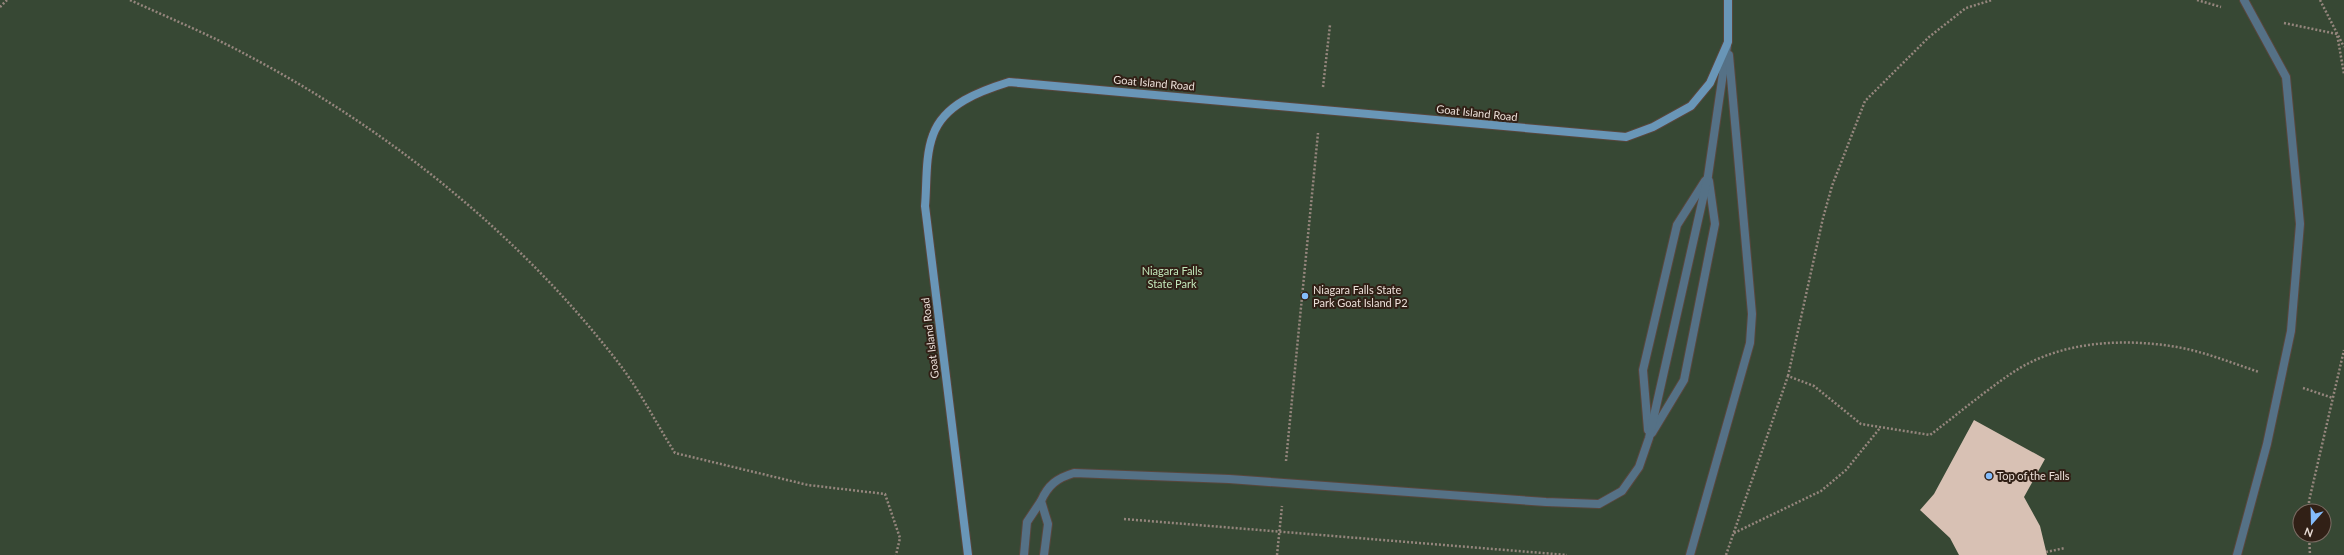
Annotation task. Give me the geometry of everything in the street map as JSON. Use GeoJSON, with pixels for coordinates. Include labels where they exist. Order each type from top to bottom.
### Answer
{"type":"FeatureCollection","features":[{"type":"Feature","properties":{"kind":"street","name":"Goat Island Road"},"geometry":{"type":"LineString","coordinates":[[968,555],[925,206],[928,163],[933,135],[947,114],[974,93],[1009,82],[1321,108],[1626,137],[1653,127],[1691,106],[1710,83],[1728,42],[1728,0]]}},
{"type":"Feature","properties":{"kind":"street"},"geometry":{"type":"LineString","coordinates":[[2237,555],[2267,444],[2292,331],[2300,224],[2286,77],[2244,0]]}},
{"type":"Feature","properties":{"kind":"street"},"geometry":{"type":"LineString","coordinates":[[1024,555],[1027,522],[1047,489],[1060,477],[1074,473],[1229,479],[1538,502],[1599,504],[1622,491],[1639,467],[1649,438],[1708,176],[1728,42]]}},
{"type":"Feature","properties":{"kind":"street"},"geometry":{"type":"LineString","coordinates":[[1690,555],[1750,343],[1752,314],[1728,42]]}},
{"type":"Feature","properties":{"kind":"street"},"geometry":{"type":"LineString","coordinates":[[1649,438],[1643,370],[1677,225],[1708,176]]}},
{"type":"Feature","properties":{"kind":"street"},"geometry":{"type":"LineString","coordinates":[[1649,438],[1684,380],[1715,224],[1708,176]]}},
{"type":"Feature","properties":{"kind":"street"},"geometry":{"type":"LineString","coordinates":[[1041,501],[1048,524],[1044,555]]}},
{"type":"Feature","properties":{"kind":"path"},"geometry":{"type":"LineString","coordinates":[[0,7],[7,0]]}},
{"type":"Feature","properties":{"kind":"path"},"geometry":{"type":"LineString","coordinates":[[130,0],[245,54],[341,110],[427,170],[538,268],[618,362],[676,453],[808,485],[885,494],[900,538],[896,555]]}},
{"type":"Feature","properties":{"kind":"path"},"geometry":{"type":"LineString","coordinates":[[1726,555],[1788,376],[1822,218],[1832,186],[1865,100],[1929,37],[1966,8],[1992,0]]}},
{"type":"Feature","properties":{"kind":"path"},"geometry":{"type":"LineString","coordinates":[[2320,0],[2344,47]]}},
{"type":"Feature","properties":{"kind":"path"},"geometry":{"type":"LineString","coordinates":[[1285,463],[1330,25]]}},
{"type":"Feature","properties":{"kind":"path"},"geometry":{"type":"LineString","coordinates":[[2337,34],[2344,74]]}},
{"type":"Feature","properties":{"kind":"path"},"geometry":{"type":"LineString","coordinates":[[1788,376],[1814,386],[1861,424],[1930,435],[2016,371],[2050,354],[2095,344],[2138,343],[2178,347],[2204,354],[2333,398]]}},
{"type":"Feature","properties":{"kind":"path"},"geometry":{"type":"LineString","coordinates":[[2309,503],[2344,350]]}},
{"type":"Feature","properties":{"kind":"path"},"geometry":{"type":"LineString","coordinates":[[1734,533],[1821,491],[1846,470],[1880,428]]}},
{"type":"Feature","properties":{"kind":"path"},"geometry":{"type":"LineString","coordinates":[[1277,555],[1282,511]]}},
{"type":"Feature","properties":{"kind":"path"},"geometry":{"type":"LineString","coordinates":[[1124,519],[1280,530],[1567,555]]}},
{"type":"Feature","properties":{"kind":"path"},"geometry":{"type":"LineString","coordinates":[[2309,543],[2310,555]]}},
{"type":"Feature","properties":{"kind":"path"},"geometry":{"type":"LineString","coordinates":[[2046,552],[2065,548]]}},
{"type":"Feature","properties":{"kind":"green space","name":"Niagara Falls State Park"},"geometry":{"type":"Polygon","coordinates":[[[0,0],[2344,0],[2344,555],[0,555],[0,0]]]}},
{"type":"Feature","properties":{"kind":"building","name":"Top of the Falls"},"geometry":{"type":"Polygon","coordinates":[[[1974,420],[2045,459],[2024,497],[2040,526],[2047,555],[1959,555],[1950,538],[1920,510],[1934,494],[1974,420]]]}},
{"type":"Feature","properties":{"kind":"place","name":"Niagara Falls State Park Goat Island P2"},"geometry":{"type":"Point","coordinates":[1305,296]}},
{"type":"Feature","properties":{"kind":"place","name":"Top of the Falls"},"geometry":{"type":"Point","coordinates":[1989,476]}}]}
